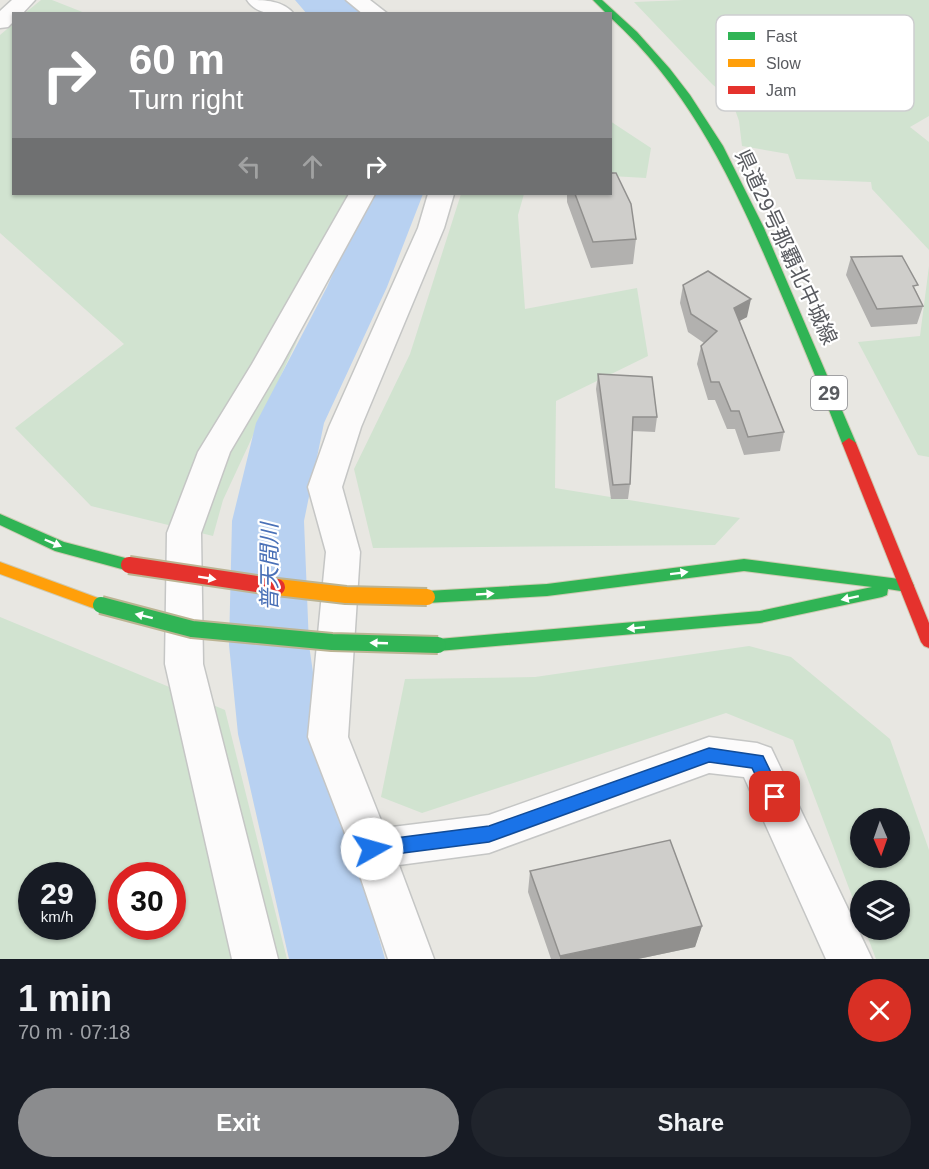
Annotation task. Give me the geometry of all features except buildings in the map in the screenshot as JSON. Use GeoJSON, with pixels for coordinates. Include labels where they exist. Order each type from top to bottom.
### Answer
{"type":"FeatureCollection","features":[{"type":"Feature","properties":{"kind":"main road","name":"県道29号那覇北中城線"},"geometry":{"type":"LineString","coordinates":[[597,0],[610,12]]}},
{"type":"Feature","properties":{"kind":"main road","name":"県道29号那覇北中城線"},"geometry":{"type":"LineString","coordinates":[[612,14],[660,61],[686,96],[718,150],[774,264],[929,642]]}},
{"type":"Feature","properties":{"kind":"main road"},"geometry":{"type":"LineString","coordinates":[[0,519],[60,547],[129,565],[219,580],[346,595],[427,597],[547,590],[744,565],[907,586]]}},
{"type":"Feature","properties":{"kind":"main road"},"geometry":{"type":"LineString","coordinates":[[0,568],[101,605],[192,629],[332,642],[438,645],[759,617],[907,586]]}},
{"type":"Feature","properties":{"kind":"street"},"geometry":{"type":"LineString","coordinates":[[0,22],[25,0]]}},
{"type":"Feature","properties":{"kind":"street"},"geometry":{"type":"LineString","coordinates":[[257,0],[280,12]]}},
{"type":"Feature","properties":{"kind":"street"},"geometry":{"type":"LineString","coordinates":[[356,0],[375,12]]}},
{"type":"Feature","properties":{"kind":"street"},"geometry":{"type":"LineString","coordinates":[[255,959],[232,872],[184,664],[184,533],[214,452],[267,364],[361,195]]}},
{"type":"Feature","properties":{"kind":"street"},"geometry":{"type":"LineString","coordinates":[[411,959],[372,849],[328,737],[343,552],[325,487],[345,427],[431,228],[441,195]]}},
{"type":"Feature","properties":{"kind":"street"},"geometry":{"type":"LineString","coordinates":[[372,849],[489,834],[709,755],[757,761],[849,959]]}},
{"type":"Feature","properties":{"kind":"green space"},"geometry":{"type":"Polygon","coordinates":[[[41,0],[52,0],[82,12],[26,12],[41,0]]]}},
{"type":"Feature","properties":{"kind":"green space"},"geometry":{"type":"Polygon","coordinates":[[[929,0],[929,116],[910,127],[929,142],[929,250],[872,189],[871,182],[796,179],[788,154],[742,146],[736,111],[914,111],[914,15],[716,15],[716,87],[634,2],[929,0]]]}},
{"type":"Feature","properties":{"kind":"green space"},"geometry":{"type":"Polygon","coordinates":[[[12,25],[12,195],[352,195],[296,343],[223,500],[213,536],[91,506],[15,428],[124,344],[0,233],[0,35],[12,25]]]}},
{"type":"Feature","properties":{"kind":"green space"},"geometry":{"type":"Polygon","coordinates":[[[612,122],[651,148],[646,178],[612,176],[612,122]]]}},
{"type":"Feature","properties":{"kind":"green space"},"geometry":{"type":"Polygon","coordinates":[[[461,195],[524,195],[518,215],[525,309],[637,288],[648,356],[556,401],[555,488],[740,518],[715,545],[373,548],[354,469],[410,354],[461,195]]]}},
{"type":"Feature","properties":{"kind":"green space"},"geometry":{"type":"Polygon","coordinates":[[[929,266],[929,457],[918,455],[858,342],[920,336],[929,266]]]}},
{"type":"Feature","properties":{"kind":"green space"},"geometry":{"type":"Polygon","coordinates":[[[0,617],[225,710],[287,959],[0,959],[0,617]]]}},
{"type":"Feature","properties":{"kind":"green space"},"geometry":{"type":"Polygon","coordinates":[[[749,646],[791,657],[890,739],[929,850],[929,959],[876,959],[869,940],[910,940],[910,880],[850,880],[850,891],[793,740],[726,713],[422,813],[381,797],[405,679],[535,677],[749,646]]]}},
{"type":"Feature","properties":{"kind":"waterway","name":"普天間川"},"geometry":{"type":"LineString","coordinates":[[317,0],[336,12]]}},
{"type":"Feature","properties":{"kind":"waterway","name":"普天間川"},"geometry":{"type":"LineString","coordinates":[[337,959],[280,734],[269,645],[268,521],[290,423],[357,287],[395,195]]}},
{"type":"Feature","properties":{"kind":"traffic: fast"},"geometry":{"type":"LineString","coordinates":[[597,0],[610,12]]}},
{"type":"Feature","properties":{"kind":"traffic: fast"},"geometry":{"type":"LineString","coordinates":[[612,14],[634,34],[667,71],[718,146],[758,228],[849,443]]}},
{"type":"Feature","properties":{"kind":"traffic: fast"},"geometry":{"type":"LineString","coordinates":[[0,519],[60,547],[129,565]]}},
{"type":"Feature","properties":{"kind":"traffic: fast"},"geometry":{"type":"LineString","coordinates":[[427,597],[547,590],[744,565],[907,586]]}},
{"type":"Feature","properties":{"kind":"traffic: fast"},"geometry":{"type":"LineString","coordinates":[[438,645],[760,617],[882,591]]}},
{"type":"Feature","properties":{"kind":"traffic: fast"},"geometry":{"type":"LineString","coordinates":[[101,605],[192,629],[332,642],[438,645]]}},
{"type":"Feature","properties":{"kind":"traffic: slow"},"geometry":{"type":"LineString","coordinates":[[0,568],[101,605]]}},
{"type":"Feature","properties":{"kind":"traffic: slow"},"geometry":{"type":"LineString","coordinates":[[277,587],[346,595],[427,597]]}},
{"type":"Feature","properties":{"kind":"traffic: jam"},"geometry":{"type":"LineString","coordinates":[[849,443],[929,642]]}},
{"type":"Feature","properties":{"kind":"traffic: jam"},"geometry":{"type":"LineString","coordinates":[[129,565],[277,587]]}},
{"type":"Feature","properties":{"kind":"route"},"geometry":{"type":"LineString","coordinates":[[372,849],[489,834],[709,755],[757,761],[775,797]]}}]}
